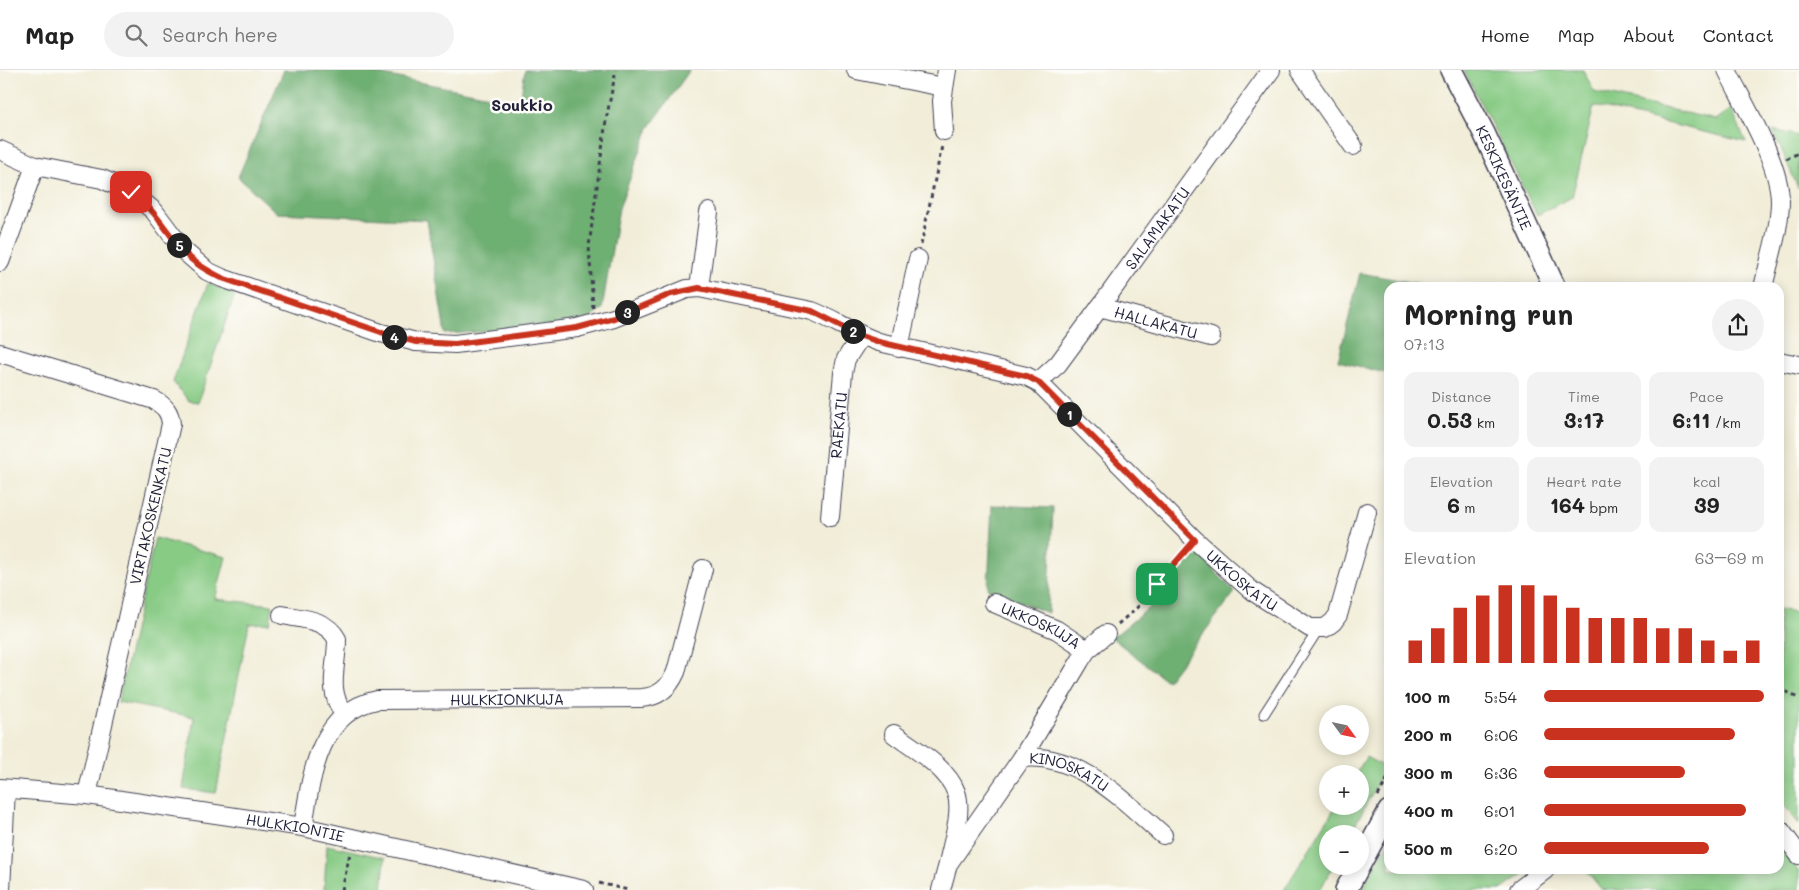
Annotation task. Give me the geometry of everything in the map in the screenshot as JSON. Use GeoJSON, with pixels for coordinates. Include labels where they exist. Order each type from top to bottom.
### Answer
{"type":"FeatureCollection","features":[{"type":"Feature","properties":{"kind":"street"},"geometry":{"type":"LineString","coordinates":[[856,70],[943,87]]}},
{"type":"Feature","properties":{"kind":"street"},"geometry":{"type":"LineString","coordinates":[[944,131],[943,87],[946,70]]}},
{"type":"Feature","properties":{"kind":"street","name":"SALAMAKATU"},"geometry":{"type":"LineString","coordinates":[[1038,382],[1058,364],[1271,70]]}},
{"type":"Feature","properties":{"kind":"street"},"geometry":{"type":"LineString","coordinates":[[1300,70],[1353,146]]}},
{"type":"Feature","properties":{"kind":"street","name":"KESKIKESÄNTIE"},"geometry":{"type":"LineString","coordinates":[[1451,70],[1484,133],[1552,282]]}},
{"type":"Feature","properties":{"kind":"street"},"geometry":{"type":"LineString","coordinates":[[1727,70],[1773,164],[1780,189],[1778,218],[1764,282]]}},
{"type":"Feature","properties":{"kind":"street"},"geometry":{"type":"LineString","coordinates":[[0,150],[35,166],[102,179],[131,192],[154,211],[184,251],[207,271],[222,278],[398,338],[416,342],[455,344],[559,331],[614,318],[671,294],[699,288],[812,311],[835,321],[861,336],[900,348],[1012,372],[1038,382]]}},
{"type":"Feature","properties":{"kind":"street"},"geometry":{"type":"LineString","coordinates":[[0,262],[35,166]]}},
{"type":"Feature","properties":{"kind":"street"},"geometry":{"type":"LineString","coordinates":[[699,288],[709,212]]}},
{"type":"Feature","properties":{"kind":"street"},"geometry":{"type":"LineString","coordinates":[[900,348],[918,259]]}},
{"type":"Feature","properties":{"kind":"street","name":"HALLAKATU"},"geometry":{"type":"LineString","coordinates":[[1100,307],[1211,338]]}},
{"type":"Feature","properties":{"kind":"street","name":"RAEKATU"},"geometry":{"type":"LineString","coordinates":[[830,517],[843,373],[846,359],[861,336]]}},
{"type":"Feature","properties":{"kind":"street","name":"VIRTAKOSKENKATU"},"geometry":{"type":"LineString","coordinates":[[0,353],[154,400],[167,409],[170,416],[171,424],[86,795]]}},
{"type":"Feature","properties":{"kind":"street"},"geometry":{"type":"LineString","coordinates":[[1784,362],[1799,365]]}},
{"type":"Feature","properties":{"kind":"street","name":"UKKOSKATU"},"geometry":{"type":"LineString","coordinates":[[1038,382],[1195,540],[1252,591],[1302,624],[1318,630]]}},
{"type":"Feature","properties":{"kind":"street"},"geometry":{"type":"LineString","coordinates":[[1318,630],[1333,622],[1338,614],[1367,512]]}},
{"type":"Feature","properties":{"kind":"street","name":"HULKKIONKUJA"},"geometry":{"type":"LineString","coordinates":[[304,827],[315,764],[328,736],[344,714],[353,707],[377,700],[652,697],[671,683],[676,672],[703,569]]}},
{"type":"Feature","properties":{"kind":"street","name":"UKKOSKUJA"},"geometry":{"type":"LineString","coordinates":[[994,603],[1057,630],[1087,650]]}},
{"type":"Feature","properties":{"kind":"street"},"geometry":{"type":"LineString","coordinates":[[282,615],[320,623],[333,632],[337,639],[333,693],[336,703],[344,714]]}},
{"type":"Feature","properties":{"kind":"street","name":"UKKOSKUJA"},"geometry":{"type":"LineString","coordinates":[[1022,758],[1087,650],[1106,634]]}},
{"type":"Feature","properties":{"kind":"street"},"geometry":{"type":"LineString","coordinates":[[894,734],[949,779],[956,794],[957,810],[948,864]]}},
{"type":"Feature","properties":{"kind":"street","name":"KINOSKATU"},"geometry":{"type":"LineString","coordinates":[[941,890],[948,864],[1022,758],[1037,756],[1053,759],[1071,766],[1115,794],[1163,835]]}},
{"type":"Feature","properties":{"kind":"street"},"geometry":{"type":"LineString","coordinates":[[0,890],[3,789]]}},
{"type":"Feature","properties":{"kind":"street","name":"HULKKIONTIE"},"geometry":{"type":"LineString","coordinates":[[3,789],[86,795],[304,827],[578,889]]}},
{"type":"Feature","properties":{"kind":"street"},"geometry":{"type":"LineString","coordinates":[[1369,847],[1384,821]]}},
{"type":"Feature","properties":{"kind":"street"},"geometry":{"type":"LineString","coordinates":[[1784,835],[1799,855]]}},
{"type":"Feature","properties":{"kind":"street"},"geometry":{"type":"LineString","coordinates":[[1518,890],[1540,874]]}},
{"type":"Feature","properties":{"kind":"street"},"geometry":{"type":"LineString","coordinates":[[1346,890],[1354,875]]}},
{"type":"Feature","properties":{"kind":"lane"},"geometry":{"type":"LineString","coordinates":[[1264,714],[1318,630]]}},
{"type":"Feature","properties":{"kind":"path"},"geometry":{"type":"LineString","coordinates":[[594,324],[589,246],[606,120],[616,70]]}},
{"type":"Feature","properties":{"kind":"path"},"geometry":{"type":"LineString","coordinates":[[918,259],[944,131]]}},
{"type":"Feature","properties":{"kind":"path"},"geometry":{"type":"LineString","coordinates":[[1106,634],[1140,605],[1195,540]]}},
{"type":"Feature","properties":{"kind":"path"},"geometry":{"type":"LineString","coordinates":[[1784,690],[1799,699]]}},
{"type":"Feature","properties":{"kind":"path"},"geometry":{"type":"LineString","coordinates":[[342,890],[354,837]]}},
{"type":"Feature","properties":{"kind":"green space"},"geometry":{"type":"Polygon","coordinates":[[[284,70],[358,70],[520,102],[525,70],[690,70],[649,128],[619,208],[602,309],[589,319],[544,328],[445,334],[427,220],[277,213],[238,177],[284,70]]]}},
{"type":"Feature","properties":{"kind":"green space"},"geometry":{"type":"Polygon","coordinates":[[[1464,70],[1583,70],[1594,92],[1716,120],[1731,109],[1746,142],[1594,106],[1572,197],[1537,215],[1464,70]]]}},
{"type":"Feature","properties":{"kind":"green space"},"geometry":{"type":"Polygon","coordinates":[[[1773,130],[1799,136],[1798,188],[1773,130]]]}},
{"type":"Feature","properties":{"kind":"green space"},"geometry":{"type":"Polygon","coordinates":[[[1360,273],[1411,282],[1384,282],[1384,373],[1338,361],[1360,273]]]}},
{"type":"Feature","properties":{"kind":"green space"},"geometry":{"type":"Polygon","coordinates":[[[208,283],[235,294],[198,402],[189,401],[173,382],[208,283]]]}},
{"type":"Feature","properties":{"kind":"green space"},"geometry":{"type":"Polygon","coordinates":[[[992,505],[1053,508],[1048,613],[988,589],[992,505]]]}},
{"type":"Feature","properties":{"kind":"green space"},"geometry":{"type":"Polygon","coordinates":[[[155,538],[226,557],[215,599],[273,605],[270,623],[249,624],[216,793],[183,789],[194,717],[118,702],[155,538]]]}},
{"type":"Feature","properties":{"kind":"green space"},"geometry":{"type":"Polygon","coordinates":[[[1195,551],[1235,592],[1167,681],[1112,638],[1156,602],[1195,551]]]}},
{"type":"Feature","properties":{"kind":"green space"},"geometry":{"type":"Polygon","coordinates":[[[1784,610],[1799,613],[1799,824],[1784,805],[1784,610]]]}},
{"type":"Feature","properties":{"kind":"green space"},"geometry":{"type":"Polygon","coordinates":[[[1366,757],[1384,767],[1384,772],[1369,799],[1369,765],[1361,765],[1366,757]]]}},
{"type":"Feature","properties":{"kind":"green space"},"geometry":{"type":"Polygon","coordinates":[[[1330,815],[1360,815],[1355,825],[1324,825],[1330,815]]]}},
{"type":"Feature","properties":{"kind":"green space"},"geometry":{"type":"Polygon","coordinates":[[[1319,833],[1319,875],[1328,875],[1320,890],[1284,890],[1319,833]]]}},
{"type":"Feature","properties":{"kind":"green space"},"geometry":{"type":"Polygon","coordinates":[[[327,845],[385,858],[382,890],[324,890],[327,845]]]}},
{"type":"Feature","properties":{"kind":"green space"},"geometry":{"type":"Polygon","coordinates":[[[1384,849],[1384,874],[1523,874],[1501,890],[1362,890],[1384,849]]]}},
{"type":"Feature","properties":{"kind":"green space"},"geometry":{"type":"Polygon","coordinates":[[[1784,851],[1799,872],[1799,890],[1602,890],[1589,874],[1784,874],[1784,851]]]}},
{"type":"Feature","properties":{"kind":"district","name":"Soukkio"},"geometry":{"type":"Point","coordinates":[522,104]}},
{"type":"Feature","properties":{"kind":"route"},"geometry":{"type":"LineString","coordinates":[[131,192],[154,211],[184,251],[207,271],[222,278],[398,338],[416,342],[455,344],[577,328],[614,318],[671,294],[687,289],[699,288],[812,311],[842,324],[861,336],[879,342],[1026,376],[1038,382],[1195,540],[1157,584]]}}]}
